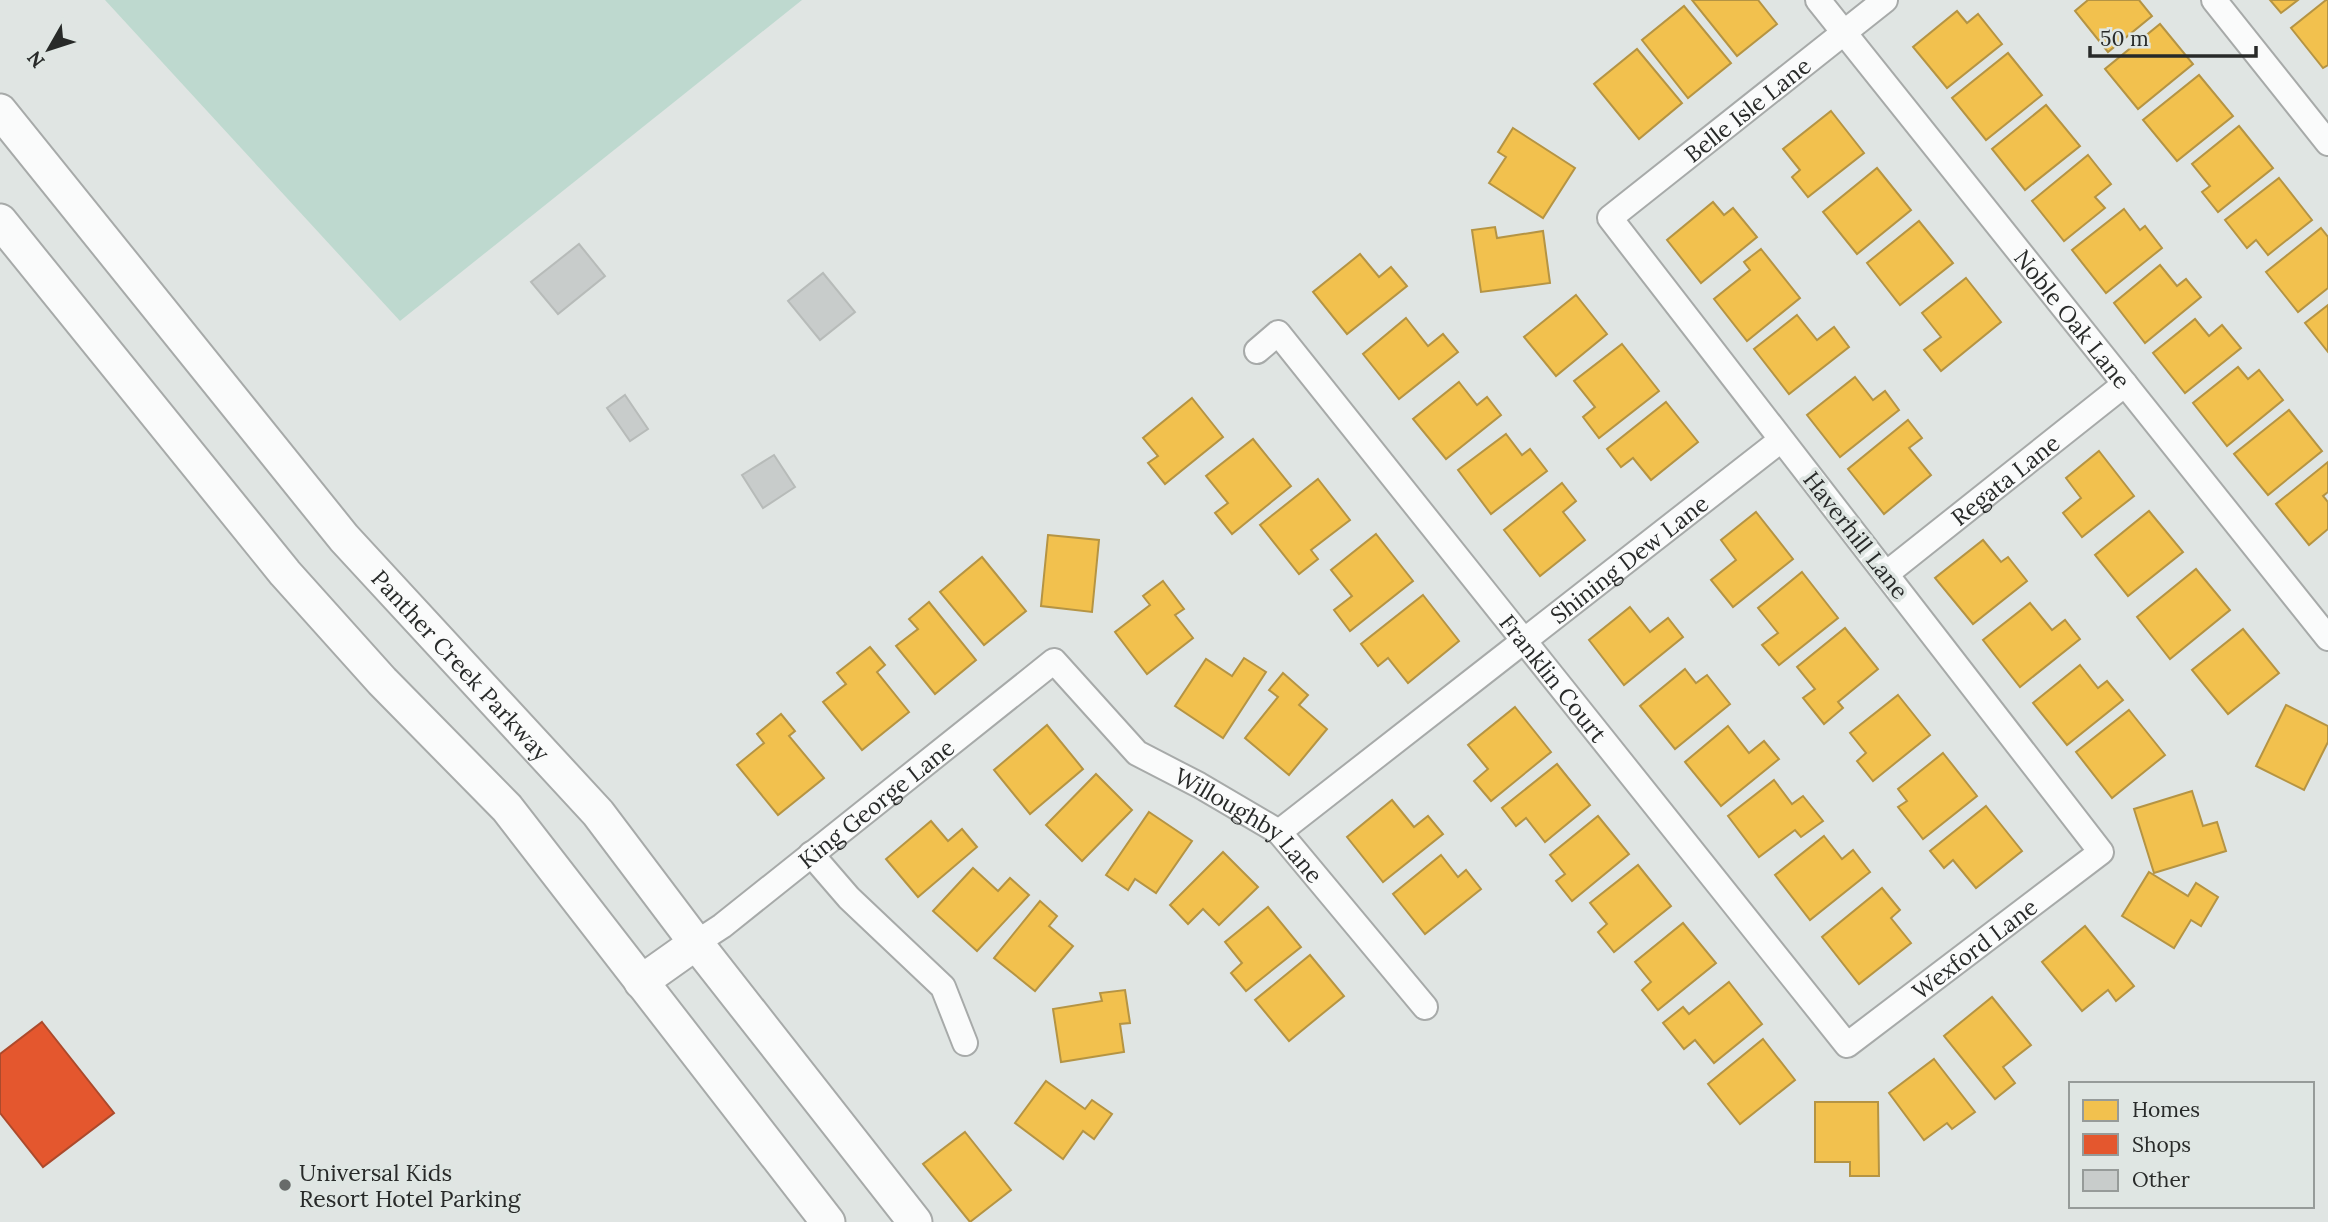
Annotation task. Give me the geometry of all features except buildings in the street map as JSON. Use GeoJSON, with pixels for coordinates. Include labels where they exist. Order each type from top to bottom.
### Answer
{"type":"FeatureCollection","features":[{"type":"Feature","properties":{"kind":"main road","name":"Panther Creek Parkway"},"geometry":{"type":"LineString","coordinates":[[0,111],[344,538],[598,813],[696,943],[915,1222]]}},
{"type":"Feature","properties":{"kind":"main road"},"geometry":{"type":"LineString","coordinates":[[0,221],[285,573],[382,681],[507,808],[828,1222]]}},
{"type":"Feature","properties":{"kind":"main road"},"geometry":{"type":"LineString","coordinates":[[641,982],[696,943]]}},
{"type":"Feature","properties":{"kind":"street","name":"Noble Oak Lane"},"geometry":{"type":"LineString","coordinates":[[1818,0],[2328,638]]}},
{"type":"Feature","properties":{"kind":"street","name":"Belle Isle Lane"},"geometry":{"type":"LineString","coordinates":[[1610,218],[1885,0]]}},
{"type":"Feature","properties":{"kind":"street"},"geometry":{"type":"LineString","coordinates":[[2214,0],[2328,143]]}},
{"type":"Feature","properties":{"kind":"street","name":"Haverhill Lane"},"geometry":{"type":"LineString","coordinates":[[1610,218],[2101,852]]}},
{"type":"Feature","properties":{"kind":"street","name":"Franklin Court"},"geometry":{"type":"LineString","coordinates":[[1257,351],[1278,333],[1847,1045]]}},
{"type":"Feature","properties":{"kind":"street","name":"Regata Lane"},"geometry":{"type":"LineString","coordinates":[[1886,574],[2124,383]]}},
{"type":"Feature","properties":{"kind":"street","name":"Shining Dew Lane"},"geometry":{"type":"LineString","coordinates":[[1279,832],[1781,440]]}},
{"type":"Feature","properties":{"kind":"street","name":"King George Lane"},"geometry":{"type":"LineString","coordinates":[[696,943],[722,926],[1054,662]]}},
{"type":"Feature","properties":{"kind":"street","name":"Willoughby Lane"},"geometry":{"type":"LineString","coordinates":[[1054,662],[1137,753],[1199,785],[1279,832],[1425,1007]]}},
{"type":"Feature","properties":{"kind":"street","name":"Wexford Lane"},"geometry":{"type":"LineString","coordinates":[[1847,1045],[2101,852]]}},
{"type":"Feature","properties":{"kind":"street"},"geometry":{"type":"LineString","coordinates":[[811,854],[849,898],[943,987],[965,1043]]}},
{"type":"Feature","properties":{"kind":"green space"},"geometry":{"type":"Polygon","coordinates":[[[105,0],[802,0],[400,321],[105,0]]]}},
{"type":"Feature","properties":{"kind":"place","name":"Universal Kids Resort Hotel Parking"},"geometry":{"type":"Point","coordinates":[285,1185]}}]}
